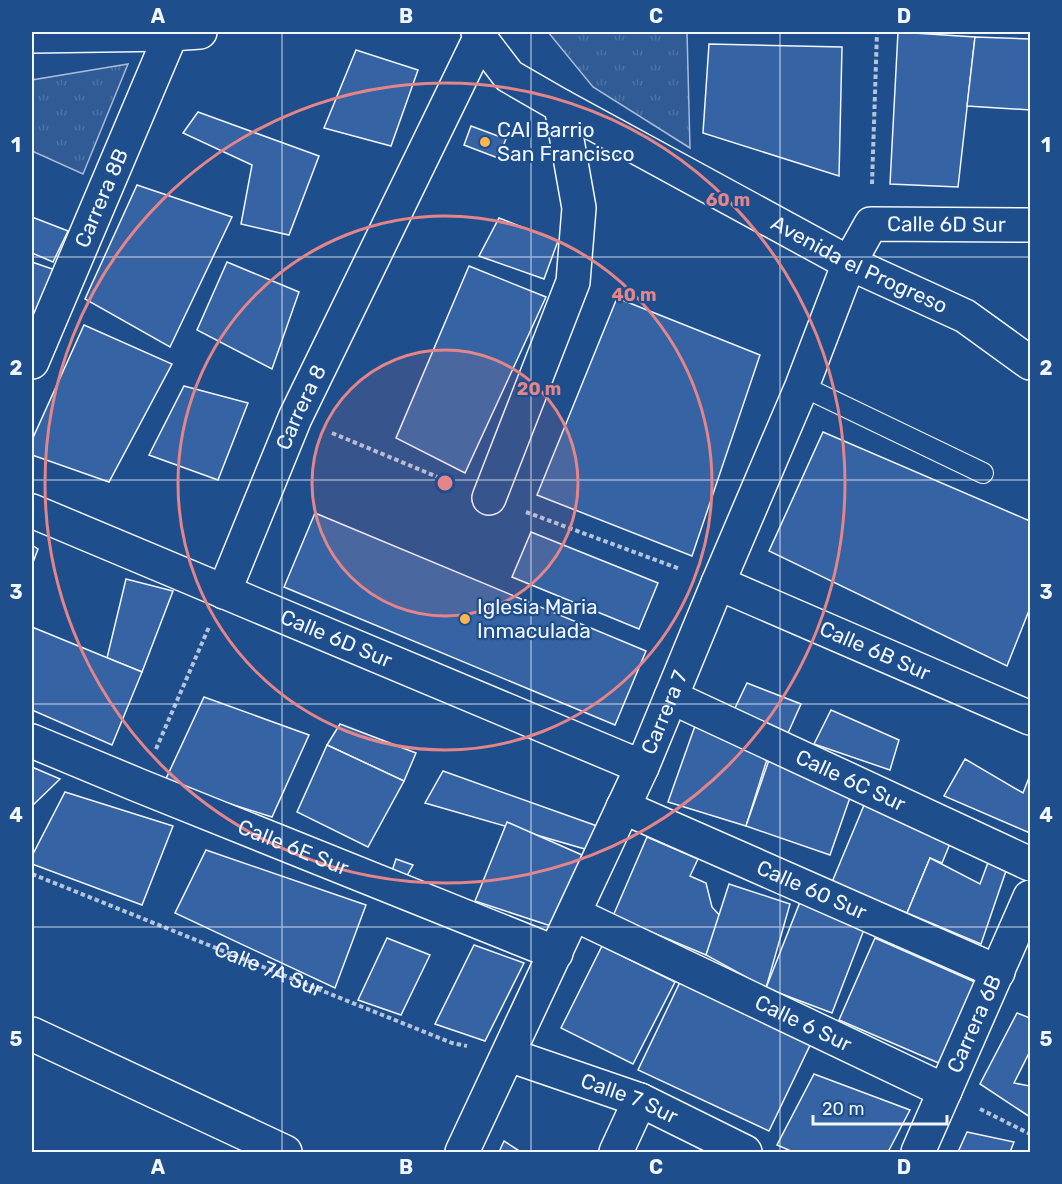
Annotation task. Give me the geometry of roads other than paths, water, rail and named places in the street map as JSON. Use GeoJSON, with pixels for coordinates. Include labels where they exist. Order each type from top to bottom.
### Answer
{"type":"FeatureCollection","features":[{"type":"Feature","properties":{"kind":"street"},"geometry":{"type":"LineString","coordinates":[[32,36],[185,33]]}},
{"type":"Feature","properties":{"kind":"street","name":"Carrera 8B"},"geometry":{"type":"LineString","coordinates":[[32,362],[185,33]]}},
{"type":"Feature","properties":{"kind":"street","name":"Avenida el Progreso"},"geometry":{"type":"LineString","coordinates":[[479,35],[509,76],[849,263],[965,316],[1030,363]]}},
{"type":"Feature","properties":{"kind":"street","name":"Carrera 8"},"geometry":{"type":"LineString","coordinates":[[224,592],[295,418],[479,35]]}},
{"type":"Feature","properties":{"kind":"street"},"geometry":{"type":"LineString","coordinates":[[489,498],[573,282],[579,208],[561,106]]}},
{"type":"Feature","properties":{"kind":"street","name":"Calle 6D Sur"},"geometry":{"type":"LineString","coordinates":[[849,263],[871,224],[1030,225]]}},
{"type":"Feature","properties":{"kind":"street","name":"Carrera 7"},"geometry":{"type":"LineString","coordinates":[[462,1152],[642,767],[802,386],[849,263]]}},
{"type":"Feature","properties":{"kind":"street","name":"Calle 6D Sur"},"geometry":{"type":"LineString","coordinates":[[32,511],[642,767]]}},
{"type":"Feature","properties":{"kind":"street","name":"Calle 6B Sur"},"geometry":{"type":"LineString","coordinates":[[718,583],[1030,718]]}},
{"type":"Feature","properties":{"kind":"street","name":"Calle 6C Sur"},"geometry":{"type":"LineString","coordinates":[[671,697],[1030,864]]}},
{"type":"Feature","properties":{"kind":"street","name":"Calle 6E Sur"},"geometry":{"type":"LineString","coordinates":[[32,741],[556,953]]}},
{"type":"Feature","properties":{"kind":"street","name":"Calle 60 Sur"},"geometry":{"type":"LineString","coordinates":[[623,807],[998,972]]}},
{"type":"Feature","properties":{"kind":"street","name":"Carrera 6B"},"geometry":{"type":"LineString","coordinates":[[918,1152],[1030,897]]}},
{"type":"Feature","properties":{"kind":"street","name":"Calle 6 Sur"},"geometry":{"type":"LineString","coordinates":[[574,914],[945,1091]]}},
{"type":"Feature","properties":{"kind":"street"},"geometry":{"type":"LineString","coordinates":[[32,1034],[285,1152]]}},
{"type":"Feature","properties":{"kind":"street","name":"Calle 7 Sur"},"geometry":{"type":"LineString","coordinates":[[509,1055],[640,1100],[746,1152]]}},
{"type":"Feature","properties":{"kind":"street"},"geometry":{"type":"LineString","coordinates":[[616,1152],[640,1100]]}},
{"type":"Feature","properties":{"kind":"lane"},"geometry":{"type":"LineString","coordinates":[[802,386],[983,473]]}},
{"type":"Feature","properties":{"kind":"place","name":"CAI Barrio San Francisco"},"geometry":{"type":"Point","coordinates":[485,142]}},
{"type":"Feature","properties":{"kind":"place","name":"Iglesia Maria Inmaculada"},"geometry":{"type":"Point","coordinates":[465,619]}}]}
